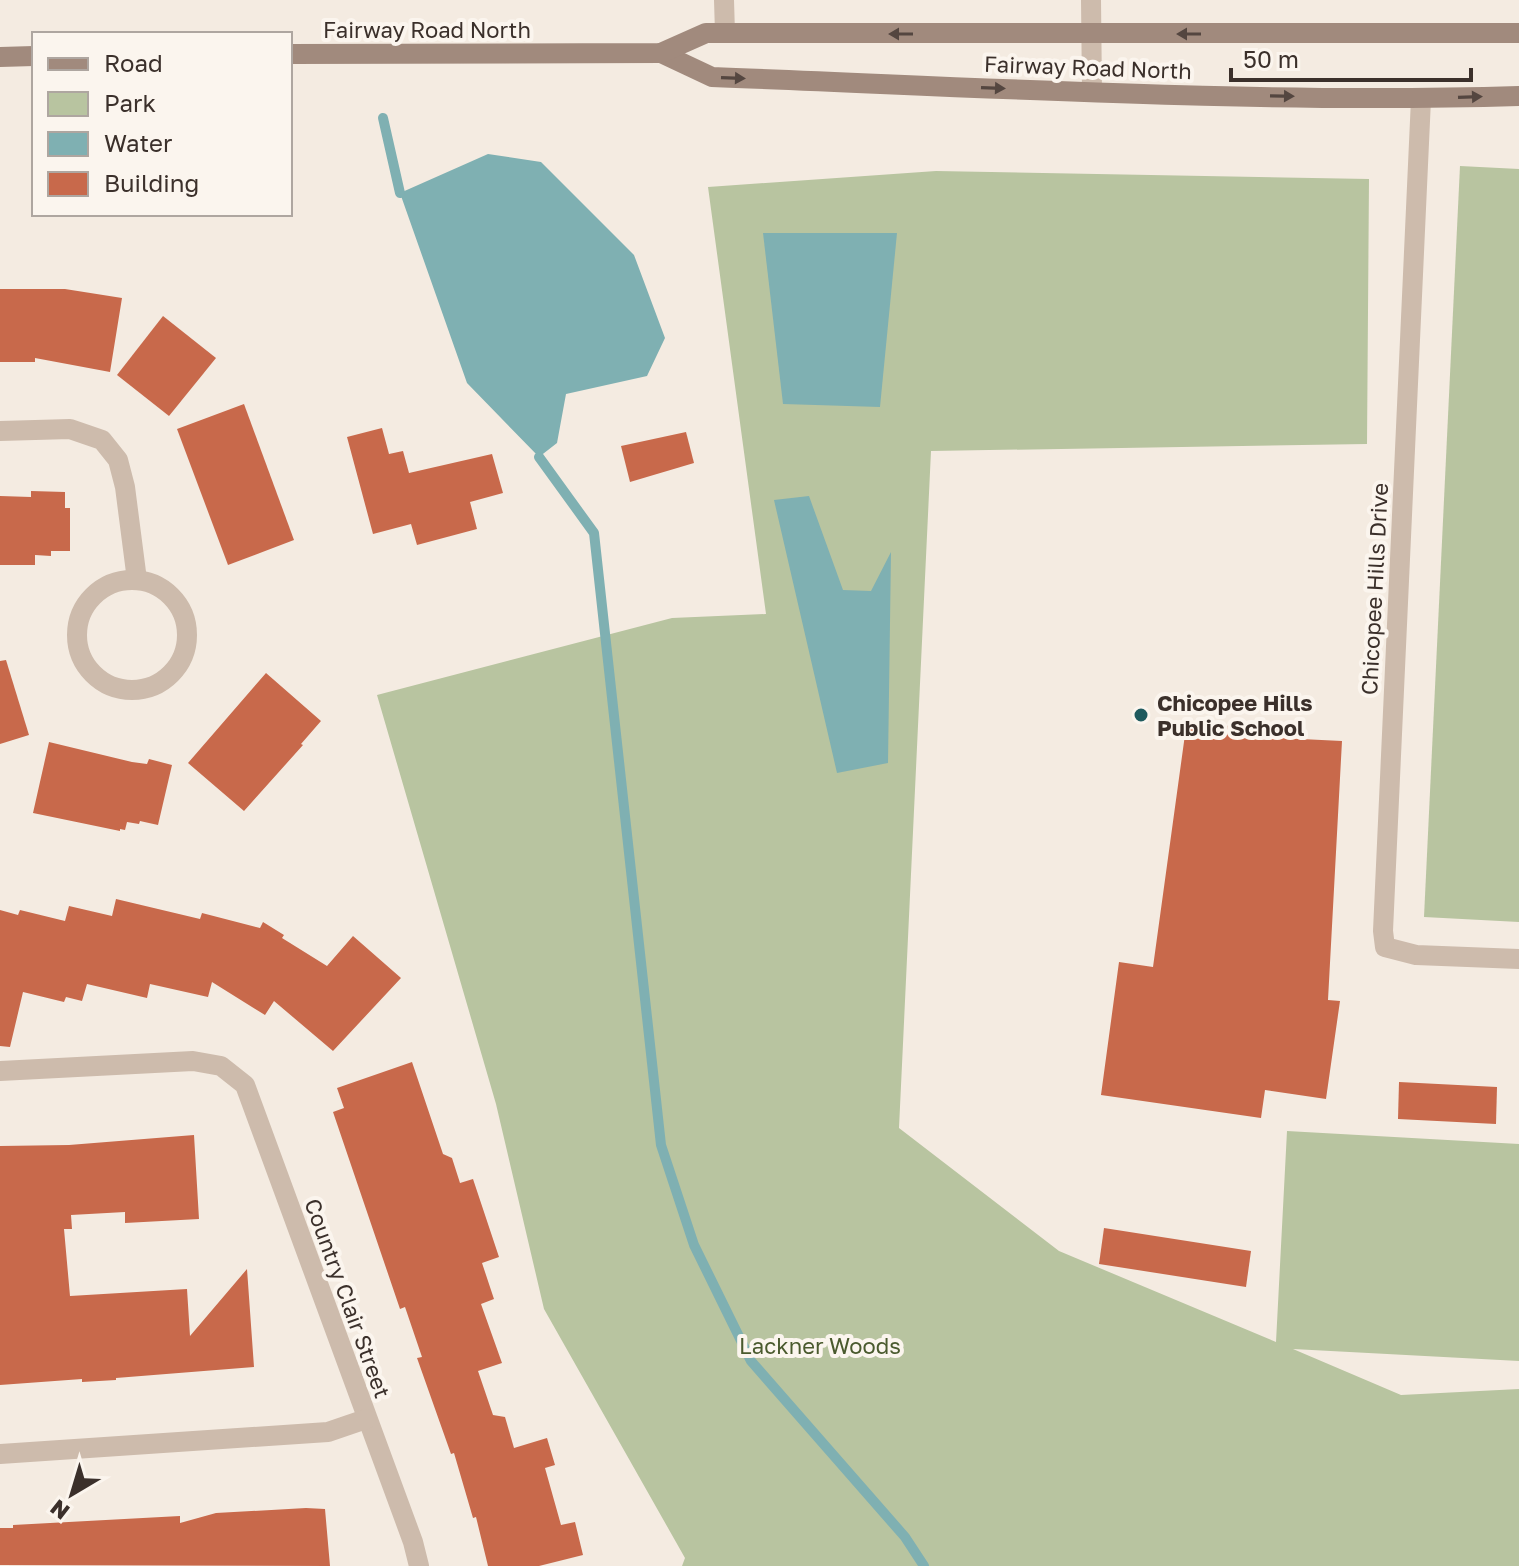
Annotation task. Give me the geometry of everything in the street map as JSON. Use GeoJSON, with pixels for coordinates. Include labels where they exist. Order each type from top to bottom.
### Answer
{"type":"FeatureCollection","features":[{"type":"Feature","properties":{"kind":"main road","name":"Fairway Road North"},"geometry":{"type":"LineString","coordinates":[[292,54],[661,53],[706,33],[1519,33]]}},
{"type":"Feature","properties":{"kind":"main road","name":"Fairway Road North"},"geometry":{"type":"LineString","coordinates":[[661,53],[712,77],[1092,92],[1421,99],[1519,96]]}},
{"type":"Feature","properties":{"kind":"main road"},"geometry":{"type":"LineString","coordinates":[[0,57],[32,56]]}},
{"type":"Feature","properties":{"kind":"street"},"geometry":{"type":"LineString","coordinates":[[724,0],[725,33]]}},
{"type":"Feature","properties":{"kind":"street"},"geometry":{"type":"LineString","coordinates":[[1091,0],[1092,92]]}},
{"type":"Feature","properties":{"kind":"street","name":"Chicopee Hills Drive"},"geometry":{"type":"LineString","coordinates":[[1421,99],[1383,931],[1385,947],[1416,955],[1519,959]]}},
{"type":"Feature","properties":{"kind":"street"},"geometry":{"type":"LineString","coordinates":[[0,431],[70,429],[102,440],[118,460],[125,487],[137,580]]}},
{"type":"Feature","properties":{"kind":"street"},"geometry":{"type":"LineString","coordinates":[[137,580],[163,589],[177,603],[185,620],[187,639],[183,658],[162,682],[144,689],[125,690],[106,685],[91,673],[81,658],[76,639],[78,620],[86,603],[100,589],[117,581],[137,580]]}},
{"type":"Feature","properties":{"kind":"street","name":"Country Clair Street"},"geometry":{"type":"LineString","coordinates":[[0,1071],[193,1061],[221,1066],[245,1085],[366,1419],[328,1432],[0,1454]]}},
{"type":"Feature","properties":{"kind":"street"},"geometry":{"type":"LineString","coordinates":[[366,1419],[413,1542],[419,1566]]}},
{"type":"Feature","properties":{"kind":"green space"},"geometry":{"type":"Polygon","coordinates":[[[1460,166],[1519,169],[1519,922],[1424,917],[1460,166]]]}},
{"type":"Feature","properties":{"kind":"green space","name":"Lackner Woods"},"geometry":{"type":"Polygon","coordinates":[[[936,171],[1369,179],[1367,444],[931,451],[899,1128],[1059,1251],[1276,1342],[1287,1131],[1519,1144],[1519,1361],[1293,1349],[1401,1395],[1519,1389],[1519,1566],[682,1566],[685,1558],[544,1309],[496,1104],[377,695],[672,618],[766,614],[708,187],[936,171]]]}},
{"type":"Feature","properties":{"kind":"water"},"geometry":{"type":"Polygon","coordinates":[[[488,154],[541,162],[634,255],[665,338],[647,376],[566,394],[557,443],[539,457],[467,383],[400,193],[488,154]]]}},
{"type":"Feature","properties":{"kind":"water"},"geometry":{"type":"Polygon","coordinates":[[[763,233],[897,233],[880,407],[783,404],[763,233]]]}},
{"type":"Feature","properties":{"kind":"water"},"geometry":{"type":"Polygon","coordinates":[[[809,496],[843,590],[871,591],[891,552],[888,763],[837,773],[774,500],[809,496]]]}},
{"type":"Feature","properties":{"kind":"building"},"geometry":{"type":"Polygon","coordinates":[[[0,289],[65,289],[122,298],[110,372],[35,358],[35,362],[0,362],[0,289]]]}},
{"type":"Feature","properties":{"kind":"building"},"geometry":{"type":"Polygon","coordinates":[[[163,316],[216,358],[169,416],[117,375],[163,316]]]}},
{"type":"Feature","properties":{"kind":"building"},"geometry":{"type":"Polygon","coordinates":[[[244,404],[294,540],[228,565],[177,429],[244,404]]]}},
{"type":"Feature","properties":{"kind":"building"},"geometry":{"type":"Polygon","coordinates":[[[382,428],[389,454],[403,451],[409,473],[492,454],[503,493],[470,502],[477,529],[417,545],[411,524],[373,534],[347,437],[382,428]]]}},
{"type":"Feature","properties":{"kind":"building"},"geometry":{"type":"Polygon","coordinates":[[[686,432],[694,463],[630,482],[621,446],[686,432]]]}},
{"type":"Feature","properties":{"kind":"building"},"geometry":{"type":"Polygon","coordinates":[[[31,491],[65,492],[65,508],[70,508],[70,551],[51,551],[51,556],[35,555],[35,565],[0,565],[0,496],[31,497],[31,491]]]}},
{"type":"Feature","properties":{"kind":"building"},"geometry":{"type":"Polygon","coordinates":[[[6,660],[29,735],[0,744],[0,661],[6,660]]]}},
{"type":"Feature","properties":{"kind":"building"},"geometry":{"type":"Polygon","coordinates":[[[266,673],[321,721],[244,811],[188,763],[266,673]]]}},
{"type":"Feature","properties":{"kind":"building"},"geometry":{"type":"Polygon","coordinates":[[[1187,720],[1258,730],[1257,737],[1342,741],[1328,1000],[1340,1001],[1326,1099],[1265,1090],[1261,1118],[1101,1095],[1119,962],[1153,967],[1187,720]]]}},
{"type":"Feature","properties":{"kind":"building"},"geometry":{"type":"Polygon","coordinates":[[[49,742],[132,762],[147,764],[149,759],[172,765],[158,825],[127,822],[125,830],[120,831],[33,813],[49,742]]]}},
{"type":"Feature","properties":{"kind":"building"},"geometry":{"type":"Polygon","coordinates":[[[116,899],[200,919],[202,913],[260,928],[263,922],[284,935],[282,938],[327,966],[353,936],[401,978],[333,1051],[274,1001],[265,1015],[212,982],[208,997],[150,984],[147,998],[87,984],[82,1001],[66,997],[64,1002],[23,992],[10,1047],[0,1046],[0,910],[18,915],[20,910],[65,921],[69,906],[112,916],[116,899]]]}},
{"type":"Feature","properties":{"kind":"building"},"geometry":{"type":"Polygon","coordinates":[[[412,1062],[443,1154],[452,1158],[460,1183],[473,1179],[499,1257],[482,1263],[494,1299],[481,1304],[502,1363],[478,1371],[493,1415],[505,1417],[514,1448],[547,1438],[555,1465],[545,1468],[561,1525],[575,1522],[583,1555],[539,1566],[488,1566],[476,1517],[473,1518],[454,1453],[451,1454],[417,1358],[422,1357],[405,1307],[400,1309],[333,1112],[344,1108],[337,1088],[412,1062]]]}},
{"type":"Feature","properties":{"kind":"building"},"geometry":{"type":"Polygon","coordinates":[[[1399,1082],[1497,1087],[1496,1124],[1398,1119],[1399,1082]]]}},
{"type":"Feature","properties":{"kind":"building"},"geometry":{"type":"Polygon","coordinates":[[[194,1135],[199,1219],[125,1223],[125,1212],[71,1215],[72,1229],[64,1229],[70,1296],[187,1289],[190,1336],[247,1269],[254,1367],[116,1380],[82,1382],[82,1379],[0,1385],[0,1146],[69,1145],[194,1135]]]}},
{"type":"Feature","properties":{"kind":"building"},"geometry":{"type":"Polygon","coordinates":[[[1104,1228],[1251,1251],[1246,1287],[1099,1264],[1104,1228]]]}},
{"type":"Feature","properties":{"kind":"building"},"geometry":{"type":"Polygon","coordinates":[[[325,1509],[330,1566],[0,1565],[0,1528],[13,1528],[13,1525],[180,1516],[180,1523],[216,1513],[325,1509]]]}},
{"type":"Feature","properties":{"kind":"waterway"},"geometry":{"type":"LineString","coordinates":[[383,118],[400,193]]}},
{"type":"Feature","properties":{"kind":"waterway"},"geometry":{"type":"LineString","coordinates":[[539,457],[594,533],[661,1145],[694,1245],[751,1361],[905,1537],[924,1566]]}},
{"type":"Feature","properties":{"kind":"place","name":"Chicopee Hills Public School"},"geometry":{"type":"Point","coordinates":[1141,715]}}]}
